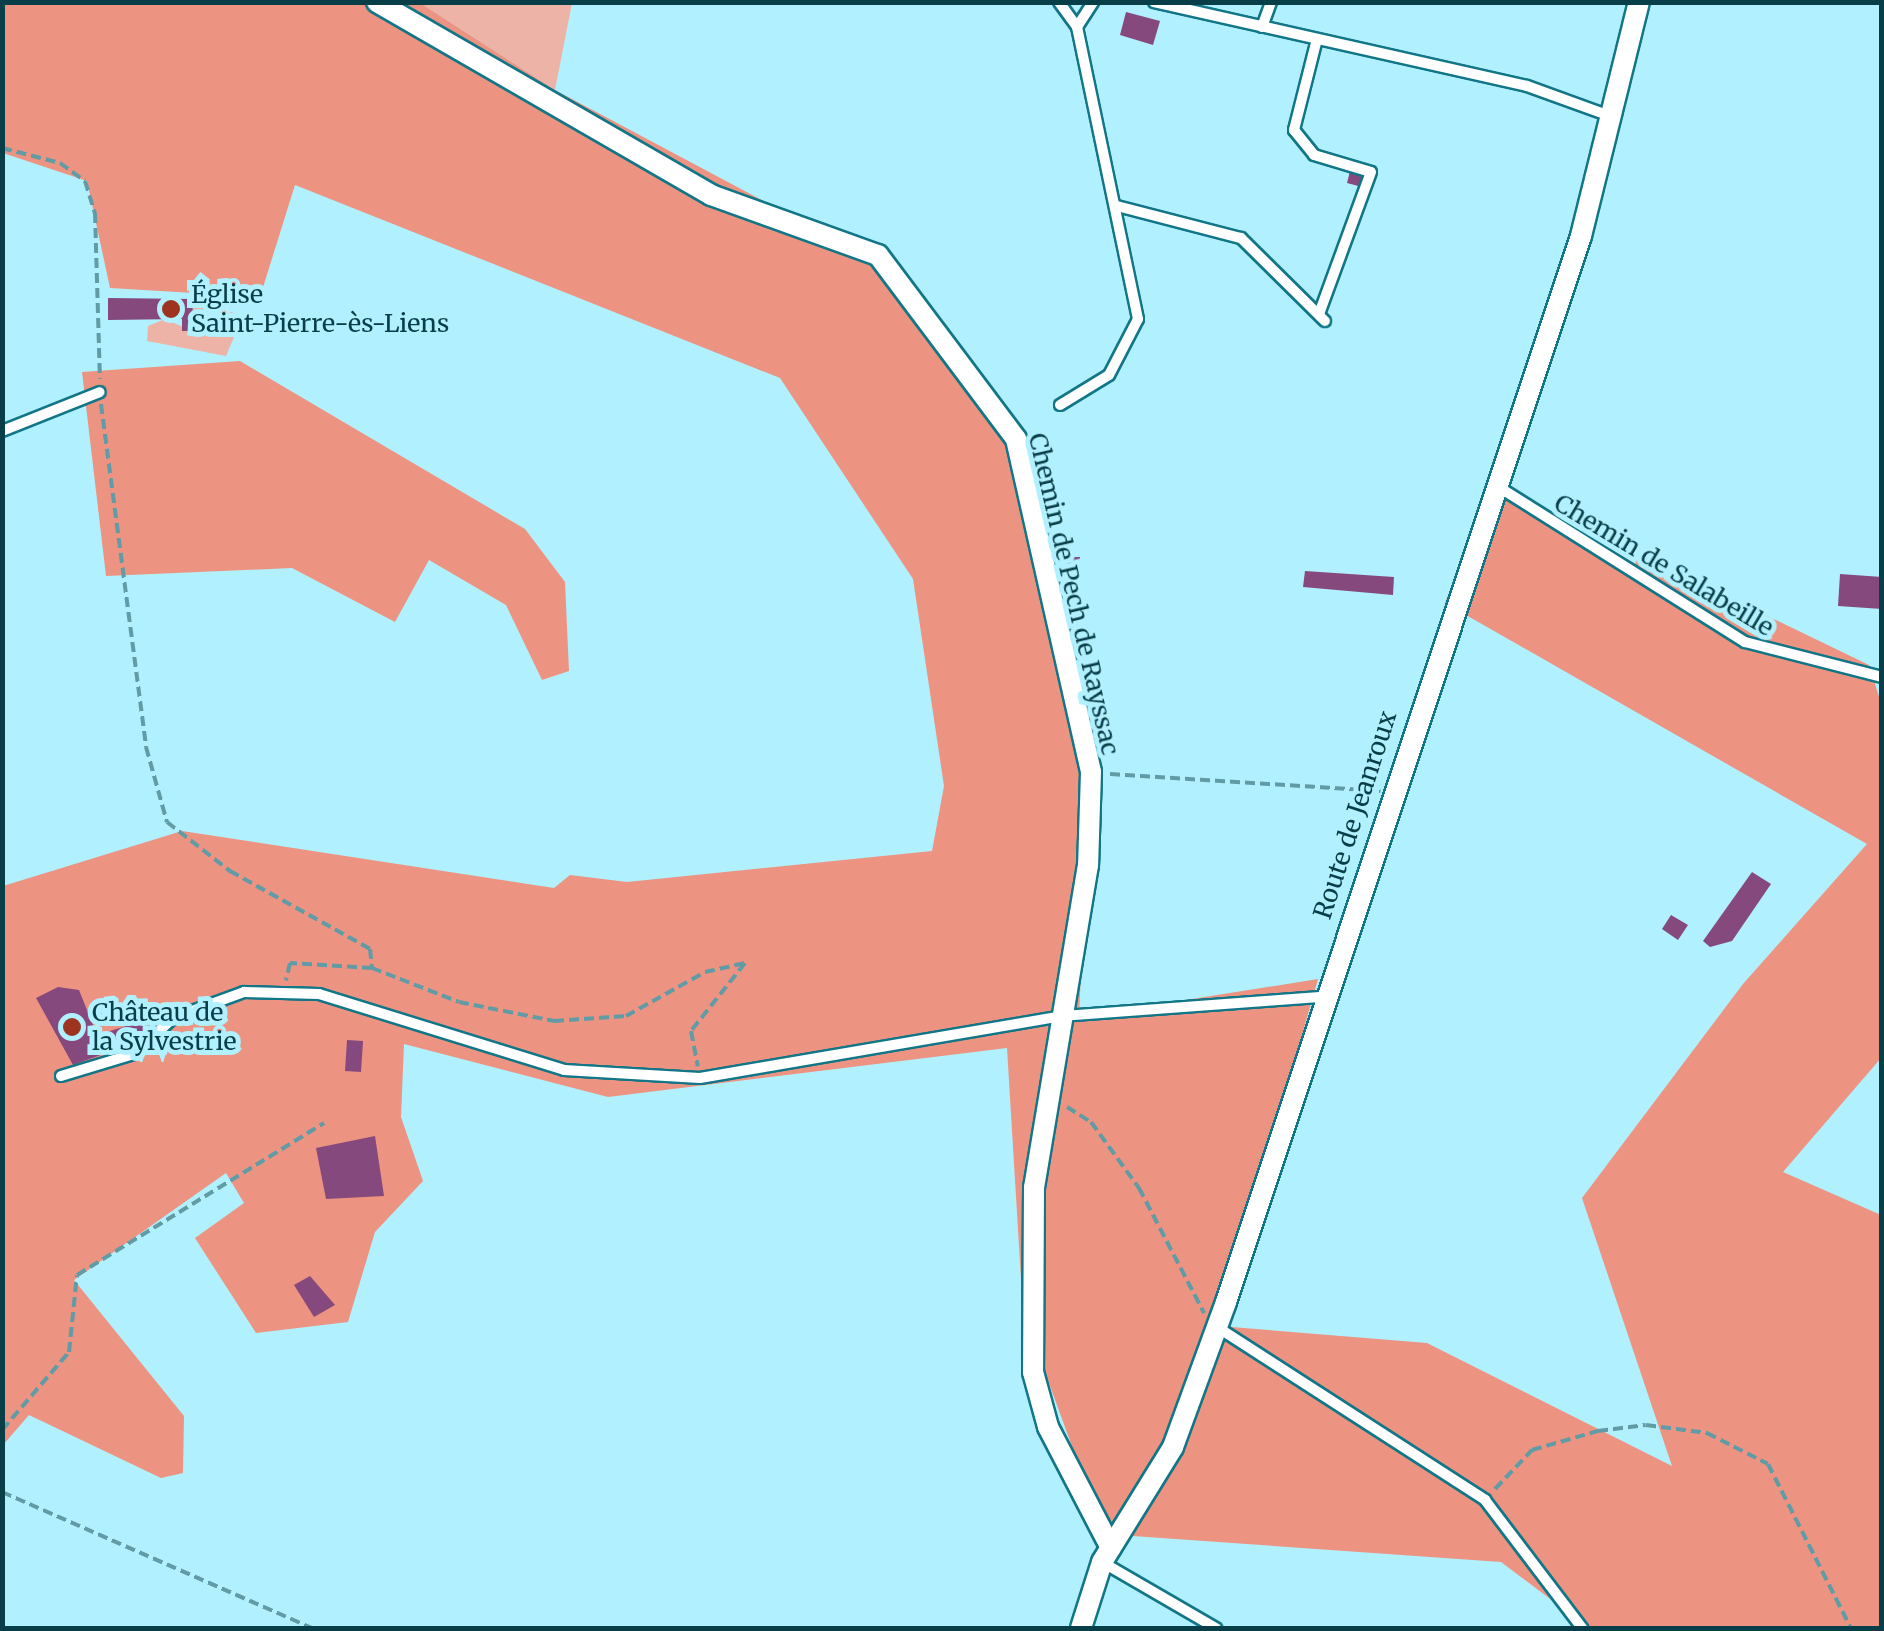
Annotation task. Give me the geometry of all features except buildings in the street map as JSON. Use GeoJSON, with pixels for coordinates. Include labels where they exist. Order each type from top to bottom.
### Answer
{"type":"FeatureCollection","features":[{"type":"Feature","properties":{"kind":"street","name":"Chemin de Pech de Rayssac"},"geometry":{"type":"LineString","coordinates":[[377,2],[695,187],[878,254],[895,271],[1016,438],[1038,568],[1091,772]]}},
{"type":"Feature","properties":{"kind":"street","name":"Route de Jeanroux"},"geometry":{"type":"LineString","coordinates":[[1081,1628],[1107,1555],[1174,1447],[1217,1327],[1320,997],[1492,483],[1580,236],[1639,2]]}},
{"type":"Feature","properties":{"kind":"street"},"geometry":{"type":"LineString","coordinates":[[1091,772],[1088,864],[1046,1094],[1034,1188],[1033,1372],[1048,1427],[1107,1555]]}},
{"type":"Feature","properties":{"kind":"lane"},"geometry":{"type":"LineString","coordinates":[[1059,2],[1077,27],[1117,206],[1135,340],[1109,375],[1060,405]]}},
{"type":"Feature","properties":{"kind":"lane"},"geometry":{"type":"LineString","coordinates":[[1077,27],[1094,2]]}},
{"type":"Feature","properties":{"kind":"lane"},"geometry":{"type":"LineString","coordinates":[[1154,2],[1527,86],[1610,116]]}},
{"type":"Feature","properties":{"kind":"lane"},"geometry":{"type":"LineString","coordinates":[[1262,27],[1272,2]]}},
{"type":"Feature","properties":{"kind":"lane"},"geometry":{"type":"LineString","coordinates":[[1117,206],[1241,238],[1322,317],[1371,172],[1314,155],[1294,130],[1318,39]]}},
{"type":"Feature","properties":{"kind":"lane"},"geometry":{"type":"LineString","coordinates":[[2,432],[100,392]]}},
{"type":"Feature","properties":{"kind":"lane","name":"Chemin de Salabeille"},"geometry":{"type":"LineString","coordinates":[[1492,483],[1745,642],[1882,677]]}},
{"type":"Feature","properties":{"kind":"lane"},"geometry":{"type":"LineString","coordinates":[[60,1076],[134,1054],[198,1006],[244,992],[319,994],[564,1070],[700,1078],[1062,1016],[1320,997]]}},
{"type":"Feature","properties":{"kind":"lane"},"geometry":{"type":"LineString","coordinates":[[1217,1327],[1484,1500],[1582,1628]]}},
{"type":"Feature","properties":{"kind":"lane"},"geometry":{"type":"LineString","coordinates":[[1107,1555],[1216,1628]]}},
{"type":"Feature","properties":{"kind":"path"},"geometry":{"type":"LineString","coordinates":[[2,148],[60,163],[85,181],[95,214],[100,392],[146,747],[167,822],[230,870],[370,949],[372,968]]}},
{"type":"Feature","properties":{"kind":"path","name":"Chemin de Pech de Rayssac"},"geometry":{"type":"LineString","coordinates":[[1091,772],[1390,791]]}},
{"type":"Feature","properties":{"kind":"path"},"geometry":{"type":"LineString","coordinates":[[283,993],[290,963],[372,968],[459,1002],[554,1021],[626,1016],[705,972],[745,963],[691,1031],[700,1078]]}},
{"type":"Feature","properties":{"kind":"path"},"geometry":{"type":"LineString","coordinates":[[1046,1094],[1090,1122],[1140,1188],[1217,1327]]}},
{"type":"Feature","properties":{"kind":"path"},"geometry":{"type":"LineString","coordinates":[[2,1430],[69,1352],[77,1275],[324,1123]]}},
{"type":"Feature","properties":{"kind":"path"},"geometry":{"type":"LineString","coordinates":[[1484,1500],[1532,1450],[1646,1425],[1707,1433],[1768,1464],[1851,1628]]}},
{"type":"Feature","properties":{"kind":"path"},"geometry":{"type":"LineString","coordinates":[[2,1492],[312,1628]]}},
{"type":"Feature","properties":{"kind":"shaded area"},"geometry":{"type":"Polygon","coordinates":[[[3,3],[420,3],[555,90],[895,271],[991,403],[1094,688],[1079,1017],[1318,979],[1219,1326],[1427,1343],[1672,1466],[1582,1198],[1743,984],[1867,844],[1445,603],[1492,483],[1869,665],[1882,706],[1881,1058],[1783,1172],[1881,1215],[1881,1628],[1589,1628],[1501,1562],[1104,1534],[1023,1312],[1007,1048],[608,1097],[404,1044],[401,1117],[423,1181],[375,1232],[348,1322],[256,1333],[195,1238],[244,1203],[226,1173],[74,1280],[184,1416],[183,1473],[161,1478],[29,1415],[3,1445],[3,886],[182,831],[554,888],[570,875],[627,882],[932,851],[944,786],[913,579],[780,378],[295,185],[260,297],[110,288],[87,181],[3,153],[3,3]]]}},
{"type":"Feature","properties":{"kind":"shaded area"},"geometry":{"type":"Polygon","coordinates":[[[420,3],[572,3],[555,90],[420,3]]]}},
{"type":"Feature","properties":{"kind":"shaded area"},"geometry":{"type":"Polygon","coordinates":[[[193,299],[243,316],[226,356],[147,341],[148,326],[165,319],[192,331],[193,299]]]}},
{"type":"Feature","properties":{"kind":"shaded area"},"geometry":{"type":"Polygon","coordinates":[[[240,361],[525,529],[565,582],[569,671],[542,680],[506,605],[429,560],[395,622],[292,568],[106,576],[82,372],[240,361]]]}},
{"type":"Feature","properties":{"kind":"place","name":"Église Saint-Pierre-ès-Liens"},"geometry":{"type":"Point","coordinates":[171,309]}},
{"type":"Feature","properties":{"kind":"place","name":"Château de la Sylvestrie"},"geometry":{"type":"Point","coordinates":[72,1027]}}]}
